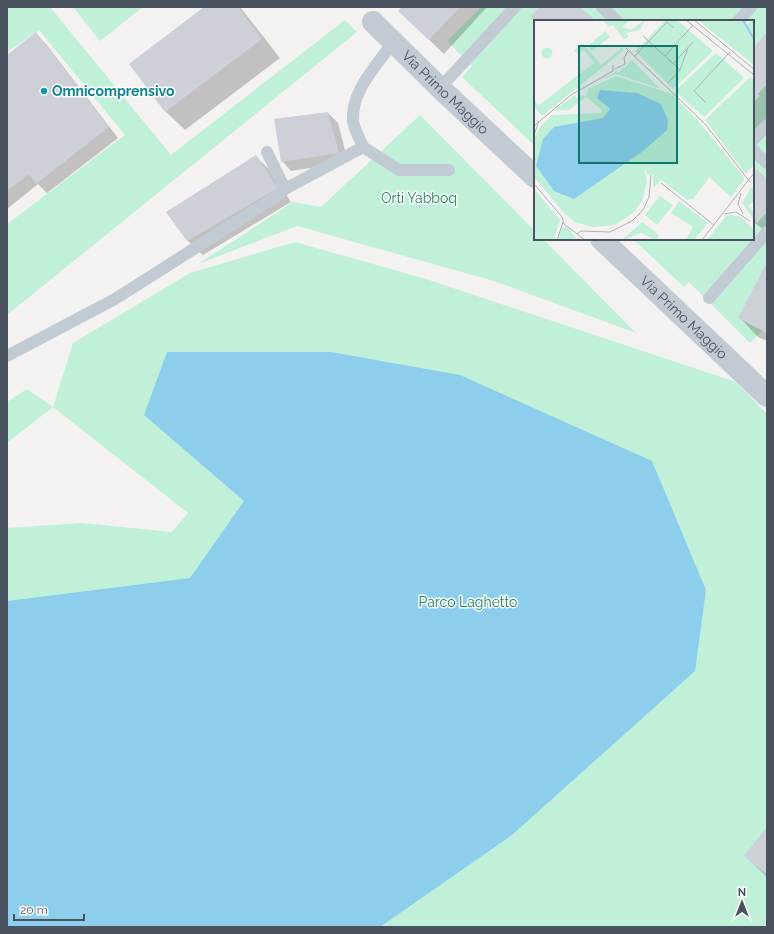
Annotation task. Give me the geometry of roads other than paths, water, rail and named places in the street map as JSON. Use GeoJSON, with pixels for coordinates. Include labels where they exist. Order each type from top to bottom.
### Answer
{"type":"FeatureCollection","features":[{"type":"Feature","properties":{"kind":"street","name":"Via Primo Maggio"},"geometry":{"type":"LineString","coordinates":[[374,22],[440,88],[534,176]]}},
{"type":"Feature","properties":{"kind":"street","name":"Via Primo Maggio"},"geometry":{"type":"LineString","coordinates":[[602,240],[767,396]]}},
{"type":"Feature","properties":{"kind":"lane"},"geometry":{"type":"LineString","coordinates":[[440,88],[515,7]]}},
{"type":"Feature","properties":{"kind":"lane"},"geometry":{"type":"LineString","coordinates":[[602,7],[616,20]]}},
{"type":"Feature","properties":{"kind":"lane"},"geometry":{"type":"LineString","coordinates":[[739,20],[751,7]]}},
{"type":"Feature","properties":{"kind":"lane"},"geometry":{"type":"LineString","coordinates":[[393,42],[371,71],[356,98],[353,122],[362,147],[399,170],[449,170]]}},
{"type":"Feature","properties":{"kind":"lane"},"geometry":{"type":"LineString","coordinates":[[754,139],[767,125]]}},
{"type":"Feature","properties":{"kind":"lane"},"geometry":{"type":"LineString","coordinates":[[7,356],[114,299],[274,198],[285,189],[362,147]]}},
{"type":"Feature","properties":{"kind":"lane"},"geometry":{"type":"LineString","coordinates":[[754,151],[767,163]]}},
{"type":"Feature","properties":{"kind":"lane"},"geometry":{"type":"LineString","coordinates":[[267,152],[285,189]]}},
{"type":"Feature","properties":{"kind":"lane"},"geometry":{"type":"LineString","coordinates":[[709,298],[767,232]]}},
{"type":"Feature","properties":{"kind":"water","name":"Parco Laghetto"},"geometry":{"type":"Polygon","coordinates":[[[167,352],[331,352],[460,375],[652,461],[706,590],[695,671],[512,835],[380,927],[7,927],[7,601],[190,578],[244,501],[144,415],[167,352]]]}},
{"type":"Feature","properties":{"kind":"place","name":"Omnicomprensivo"},"geometry":{"type":"Point","coordinates":[44,91]}},
{"type":"Feature","properties":{"kind":"park label","name":"Orti Yabboq"},"geometry":{"type":"Point","coordinates":[419,198]}}]}
